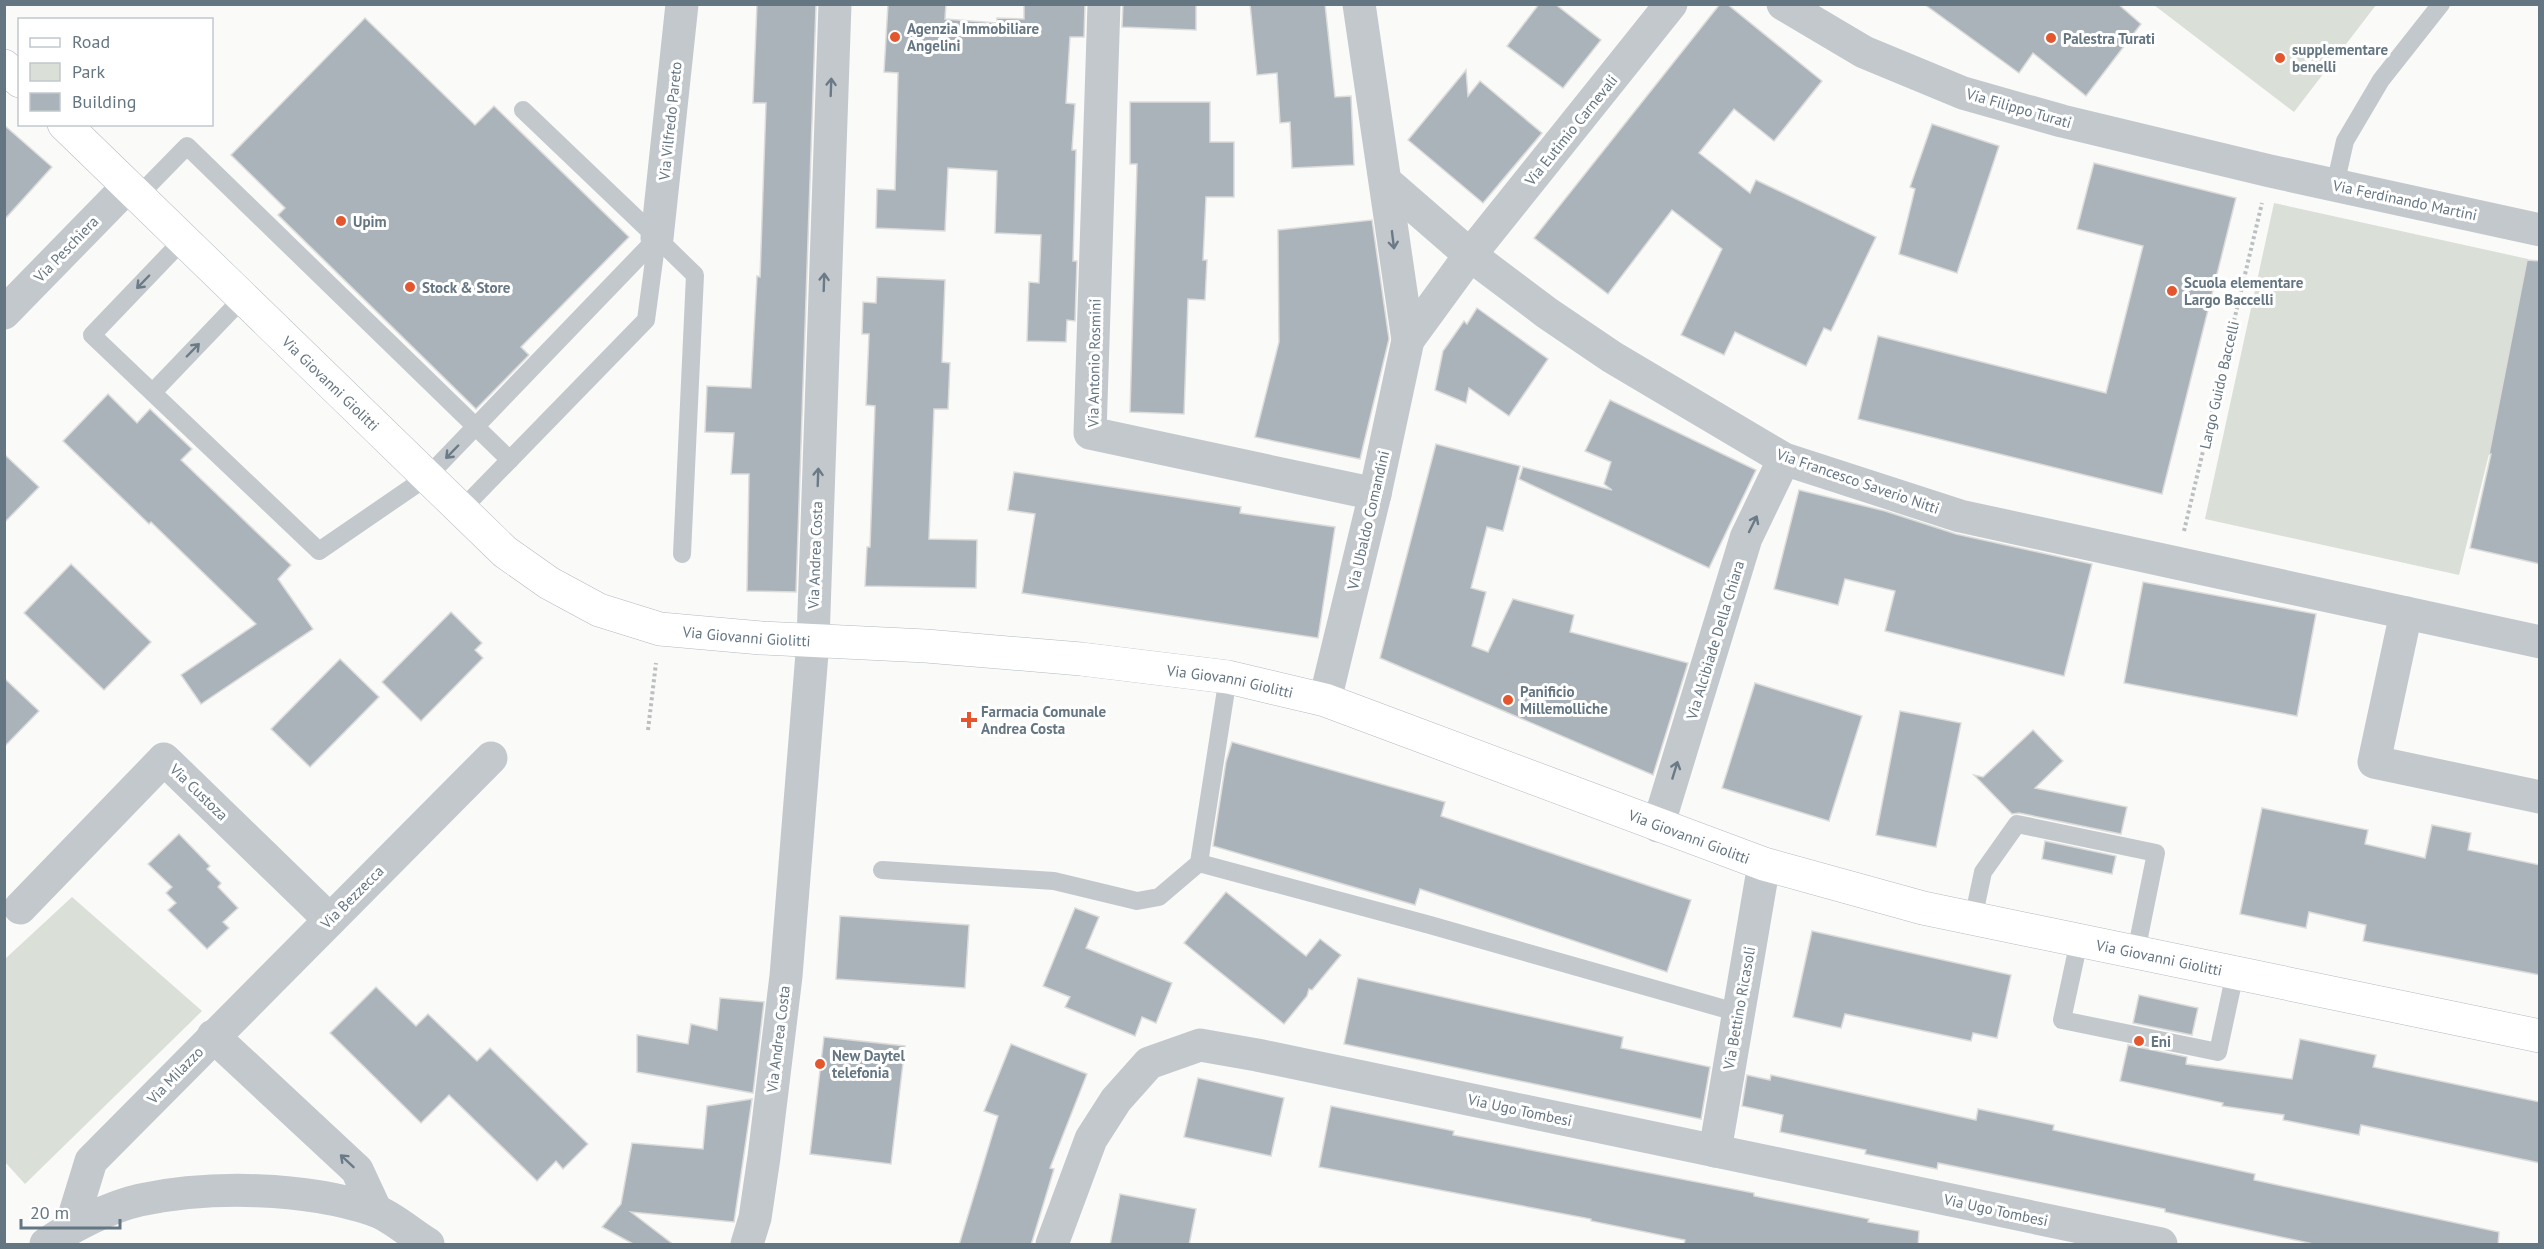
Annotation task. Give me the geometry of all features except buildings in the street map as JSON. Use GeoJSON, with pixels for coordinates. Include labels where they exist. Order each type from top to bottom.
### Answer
{"type":"FeatureCollection","features":[{"type":"Feature","properties":{"kind":"street","name":"Via Vilfredo Pareto"},"geometry":{"type":"LineString","coordinates":[[657,238],[682,4]]}},
{"type":"Feature","properties":{"kind":"street","name":"Via Andrea Costa"},"geometry":{"type":"LineString","coordinates":[[747,1245],[755,1218],[765,1157],[786,976],[813,641],[834,4]]}},
{"type":"Feature","properties":{"kind":"street","name":"Via Antonio Rosmini"},"geometry":{"type":"LineString","coordinates":[[1104,4],[1090,433],[1375,494]]}},
{"type":"Feature","properties":{"kind":"street","name":"Via Ubaldo Comandini"},"geometry":{"type":"LineString","coordinates":[[1325,700],[1375,494],[1408,340],[1401,305],[1386,182],[1359,4]]}},
{"type":"Feature","properties":{"kind":"street","name":"Via Eutimio Carnevali"},"geometry":{"type":"LineString","coordinates":[[1470,255],[1671,4]]}},
{"type":"Feature","properties":{"kind":"street","name":"Via Filippo Turati"},"geometry":{"type":"LineString","coordinates":[[1783,4],[1864,52],[1963,93],[2061,122],[2270,171]]}},
{"type":"Feature","properties":{"kind":"street"},"geometry":{"type":"LineString","coordinates":[[4,66],[18,79]]}},
{"type":"Feature","properties":{"kind":"street","name":"Via Giovanni Giolitti"},"geometry":{"type":"LineString","coordinates":[[66,126],[505,552],[549,584],[599,610],[660,629],[813,641],[926,646],[1081,659],[1228,677],[1325,700],[1764,864],[1923,908],[2540,1036]]}},
{"type":"Feature","properties":{"kind":"street","name":"Via Ferdinando Martini"},"geometry":{"type":"LineString","coordinates":[[2270,171],[2540,230]]}},
{"type":"Feature","properties":{"kind":"street","name":"Via Francesco Saverio Nitti"},"geometry":{"type":"LineString","coordinates":[[1386,182],[1470,255],[1547,313],[1612,357],[1784,459],[1960,516],[2540,642]]}},
{"type":"Feature","properties":{"kind":"street","name":"Via Peschiera"},"geometry":{"type":"LineString","coordinates":[[4,313],[133,191]]}},
{"type":"Feature","properties":{"kind":"street","name":"Via Ubaldo Comandini"},"geometry":{"type":"LineString","coordinates":[[1408,340],[1470,255]]}},
{"type":"Feature","properties":{"kind":"street","name":"Via Alcibiade Della Chiara"},"geometry":{"type":"LineString","coordinates":[[1658,826],[1746,538],[1784,459]]}},
{"type":"Feature","properties":{"kind":"street"},"geometry":{"type":"LineString","coordinates":[[2406,613],[2374,762],[2540,797]]}},
{"type":"Feature","properties":{"kind":"street","name":"Via Bezzecca"},"geometry":{"type":"LineString","coordinates":[[213,1036],[491,758]]}},
{"type":"Feature","properties":{"kind":"street","name":"Via Custoza"},"geometry":{"type":"LineString","coordinates":[[20,908],[164,759],[330,920]]}},
{"type":"Feature","properties":{"kind":"street","name":"Via Bettino Ricasoli"},"geometry":{"type":"LineString","coordinates":[[1715,1151],[1764,864]]}},
{"type":"Feature","properties":{"kind":"street","name":"Via Milazzo"},"geometry":{"type":"LineString","coordinates":[[59,1235],[91,1161],[213,1036],[357,1170],[376,1211]]}},
{"type":"Feature","properties":{"kind":"street","name":"Via Ugo Tombesi"},"geometry":{"type":"LineString","coordinates":[[1052,1245],[1091,1139],[1116,1100],[1149,1062],[1200,1046],[1715,1151],[2096,1238],[2161,1245]]}},
{"type":"Feature","properties":{"kind":"street","name":"Via Milazzo"},"geometry":{"type":"LineString","coordinates":[[59,1235],[139,1200],[214,1191],[292,1192],[376,1211],[428,1245]]}},
{"type":"Feature","properties":{"kind":"lane"},"geometry":{"type":"LineString","coordinates":[[2335,185],[2345,141],[2381,80],[2441,4]]}},
{"type":"Feature","properties":{"kind":"lane"},"geometry":{"type":"LineString","coordinates":[[523,110],[695,275],[682,554]]}},
{"type":"Feature","properties":{"kind":"lane"},"geometry":{"type":"LineString","coordinates":[[133,191],[187,146],[510,460]]}},
{"type":"Feature","properties":{"kind":"lane"},"geometry":{"type":"LineString","coordinates":[[183,240],[92,335],[319,550],[427,477],[657,238]]}},
{"type":"Feature","properties":{"kind":"lane"},"geometry":{"type":"LineString","coordinates":[[461,510],[646,320],[657,238]]}},
{"type":"Feature","properties":{"kind":"lane"},"geometry":{"type":"LineString","coordinates":[[153,392],[242,299]]}},
{"type":"Feature","properties":{"kind":"lane"},"geometry":{"type":"LineString","coordinates":[[882,870],[1054,881],[1137,901],[1159,897],[1199,862],[1228,677]]}},
{"type":"Feature","properties":{"kind":"lane"},"geometry":{"type":"LineString","coordinates":[[1973,919],[1983,872],[2017,824],[2156,853],[2136,952]]}},
{"type":"Feature","properties":{"kind":"lane"},"geometry":{"type":"LineString","coordinates":[[1199,862],[1738,1012]]}},
{"type":"Feature","properties":{"kind":"lane"},"geometry":{"type":"LineString","coordinates":[[2079,940],[2062,1020],[2218,1052],[2235,973]]}},
{"type":"Feature","properties":{"kind":"path","name":"Largo Guido Baccelli"},"geometry":{"type":"LineString","coordinates":[[2176,564],[2270,171]]}},
{"type":"Feature","properties":{"kind":"path"},"geometry":{"type":"LineString","coordinates":[[648,730],[660,629]]}},
{"type":"Feature","properties":{"kind":"green space","name":"supplementare benelli"},"geometry":{"type":"Polygon","coordinates":[[[2154,4],[2376,5],[2294,112],[2154,4]]]}},
{"type":"Feature","properties":{"kind":"green space"},"geometry":{"type":"Polygon","coordinates":[[[2274,203],[2528,259],[2489,454],[2459,575],[2205,519],[2274,203]]]}},
{"type":"Feature","properties":{"kind":"green space"},"geometry":{"type":"Polygon","coordinates":[[[72,897],[202,1011],[25,1184],[5,1162],[5,959],[72,897]]]}},
{"type":"Feature","properties":{"kind":"place","name":"Agenzia Immobiliare Angelini"},"geometry":{"type":"Point","coordinates":[895,37]}},
{"type":"Feature","properties":{"kind":"place","name":"Palestra Turati"},"geometry":{"type":"Point","coordinates":[2051,38]}},
{"type":"Feature","properties":{"kind":"place","name":"supplementare benelli"},"geometry":{"type":"Point","coordinates":[2280,58]}},
{"type":"Feature","properties":{"kind":"place","name":"Upim"},"geometry":{"type":"Point","coordinates":[341,221]}},
{"type":"Feature","properties":{"kind":"place","name":"Stock & Store"},"geometry":{"type":"Point","coordinates":[410,287]}},
{"type":"Feature","properties":{"kind":"place","name":"Scuola elementare Largo Baccelli"},"geometry":{"type":"Point","coordinates":[2172,291]}},
{"type":"Feature","properties":{"kind":"place","name":"Panificio Millemolliche"},"geometry":{"type":"Point","coordinates":[1508,700]}},
{"type":"Feature","properties":{"kind":"place","name":"Farmacia Comunale Andrea Costa"},"geometry":{"type":"Point","coordinates":[969,720]}},
{"type":"Feature","properties":{"kind":"place","name":"Eni"},"geometry":{"type":"Point","coordinates":[2139,1041]}},
{"type":"Feature","properties":{"kind":"place","name":"New Daytel telefonia"},"geometry":{"type":"Point","coordinates":[820,1064]}}]}
